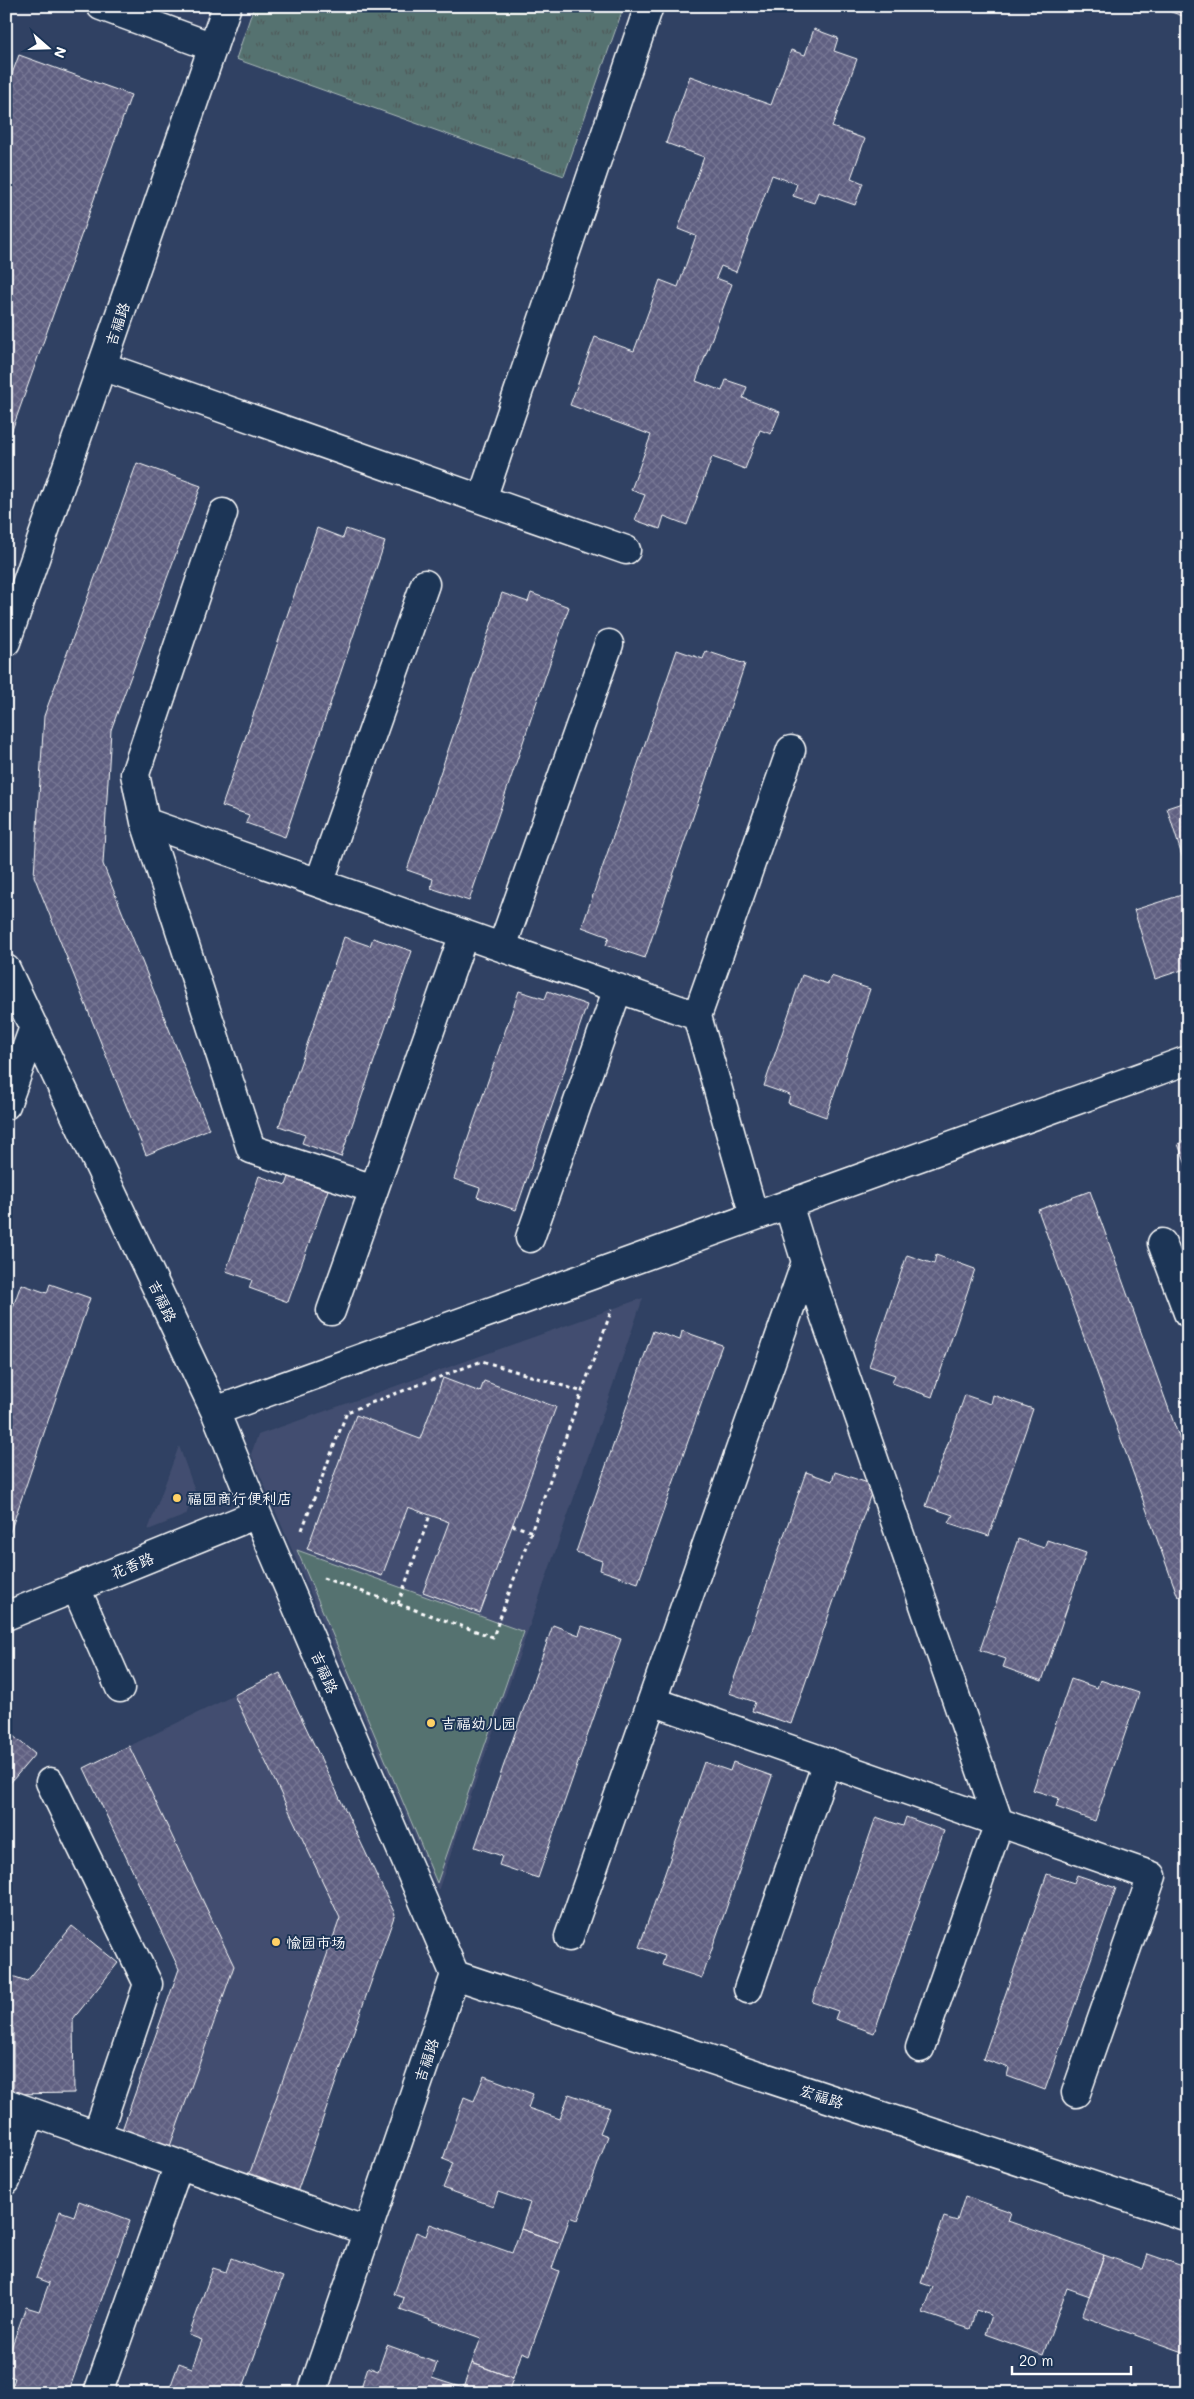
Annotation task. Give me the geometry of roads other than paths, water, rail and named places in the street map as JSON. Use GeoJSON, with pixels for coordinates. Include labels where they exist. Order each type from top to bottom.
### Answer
{"type":"FeatureCollection","features":[{"type":"Feature","properties":{"kind":"street"},"geometry":{"type":"LineString","coordinates":[[101,6],[213,47]]}},
{"type":"Feature","properties":{"kind":"street","name":"吉福路"},"geometry":{"type":"LineString","coordinates":[[6,642],[227,6]]}},
{"type":"Feature","properties":{"kind":"street"},"geometry":{"type":"LineString","coordinates":[[482,500],[649,6]]}},
{"type":"Feature","properties":{"kind":"street"},"geometry":{"type":"LineString","coordinates":[[102,366],[626,550]]}},
{"type":"Feature","properties":{"kind":"street"},"geometry":{"type":"LineString","coordinates":[[223,513],[135,774],[145,822],[250,1149],[374,1189]]}},
{"type":"Feature","properties":{"kind":"street"},"geometry":{"type":"LineString","coordinates":[[319,883],[425,584]]}},
{"type":"Feature","properties":{"kind":"street"},"geometry":{"type":"LineString","coordinates":[[502,947],[608,644]]}},
{"type":"Feature","properties":{"kind":"street"},"geometry":{"type":"LineString","coordinates":[[754,1216],[697,1016],[790,750]]}},
{"type":"Feature","properties":{"kind":"street"},"geometry":{"type":"LineString","coordinates":[[145,822],[697,1016]]}},
{"type":"Feature","properties":{"kind":"street"},"geometry":{"type":"LineString","coordinates":[[332,1311],[464,934]]}},
{"type":"Feature","properties":{"kind":"street","name":"吉福路"},"geometry":{"type":"LineString","coordinates":[[6,969],[216,1411],[257,1514],[456,1976],[312,2393]]}},
{"type":"Feature","properties":{"kind":"street"},"geometry":{"type":"LineString","coordinates":[[530,1238],[618,988]]}},
{"type":"Feature","properties":{"kind":"street"},"geometry":{"type":"LineString","coordinates":[[6,1105],[34,1027]]}},
{"type":"Feature","properties":{"kind":"street"},"geometry":{"type":"LineString","coordinates":[[216,1411],[1188,1060]]}},
{"type":"Feature","properties":{"kind":"street"},"geometry":{"type":"LineString","coordinates":[[788,1204],[806,1262],[999,1823],[920,2048]]}},
{"type":"Feature","properties":{"kind":"street"},"geometry":{"type":"LineString","coordinates":[[1162,1243],[1188,1313]]}},
{"type":"Feature","properties":{"kind":"street"},"geometry":{"type":"LineString","coordinates":[[569,1937],[806,1262]]}},
{"type":"Feature","properties":{"kind":"street","name":"花香路"},"geometry":{"type":"LineString","coordinates":[[6,1616],[257,1514]]}},
{"type":"Feature","properties":{"kind":"street"},"geometry":{"type":"LineString","coordinates":[[76,1588],[120,1688]]}},
{"type":"Feature","properties":{"kind":"street"},"geometry":{"type":"LineString","coordinates":[[652,1701],[1152,1876],[1076,2093]]}},
{"type":"Feature","properties":{"kind":"street"},"geometry":{"type":"LineString","coordinates":[[748,1989],[827,1762]]}},
{"type":"Feature","properties":{"kind":"street"},"geometry":{"type":"LineString","coordinates":[[50,1782],[148,1984],[97,2135]]}},
{"type":"Feature","properties":{"kind":"street","name":"宏福路"},"geometry":{"type":"LineString","coordinates":[[456,1976],[1188,2217]]}},
{"type":"Feature","properties":{"kind":"street"},"geometry":{"type":"LineString","coordinates":[[6,2181],[18,2108],[367,2231]]}},
{"type":"Feature","properties":{"kind":"street"},"geometry":{"type":"LineString","coordinates":[[98,2393],[179,2164]]}},
{"type":"Feature","properties":{"kind":"place","name":"福园商行便利店"},"geometry":{"type":"Point","coordinates":[177,1498]}},
{"type":"Feature","properties":{"kind":"place","name":"吉福幼儿园"},"geometry":{"type":"Point","coordinates":[431,1723]}},
{"type":"Feature","properties":{"kind":"place","name":"愉园市场"},"geometry":{"type":"Point","coordinates":[276,1942]}}]}
